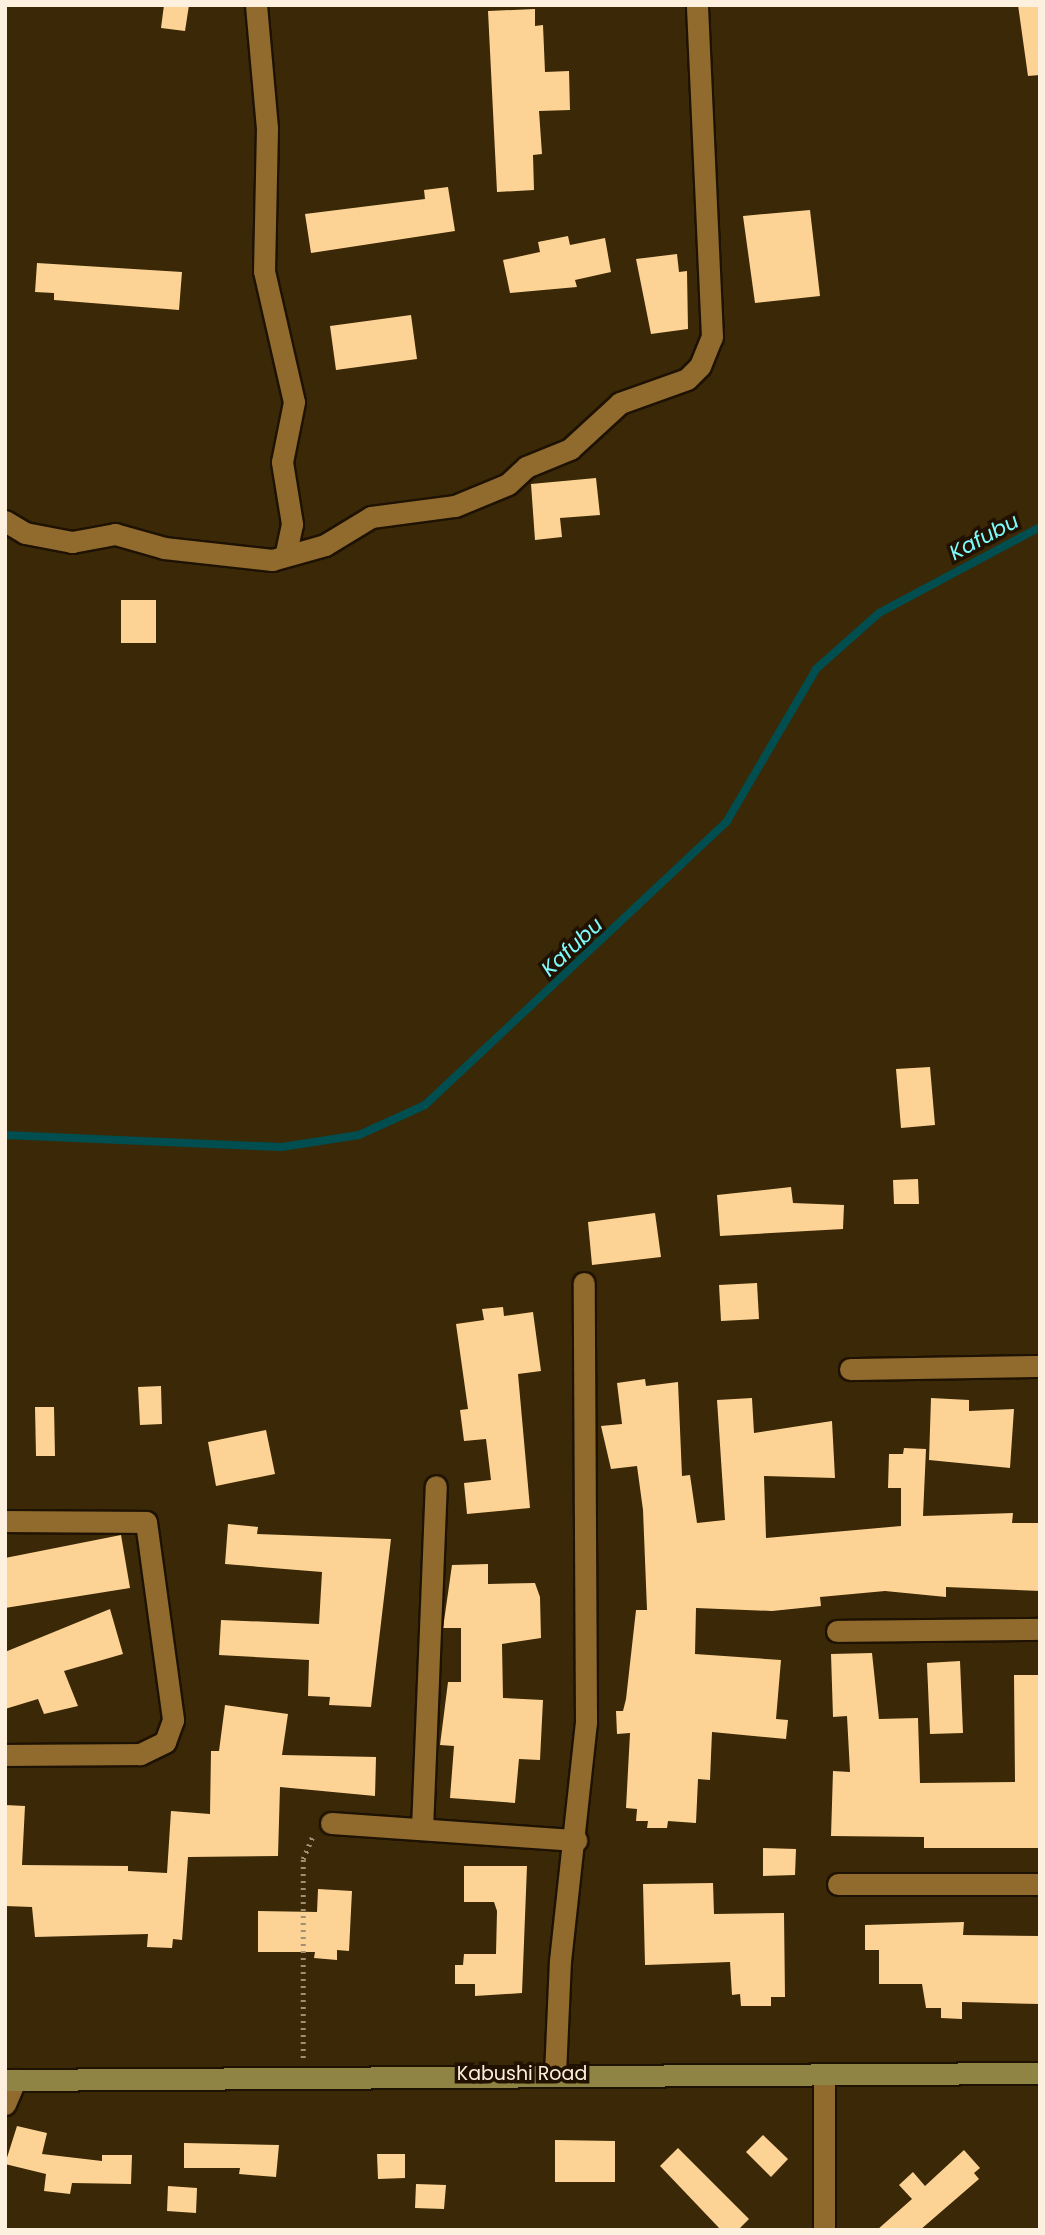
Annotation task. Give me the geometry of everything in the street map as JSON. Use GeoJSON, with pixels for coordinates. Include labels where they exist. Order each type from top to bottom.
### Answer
{"type":"FeatureCollection","features":[{"type":"Feature","properties":{"kind":"main road","name":"Kabushi Road"},"geometry":{"type":"LineString","coordinates":[[10,2080],[303,2075],[1040,2073]]}},
{"type":"Feature","properties":{"kind":"street"},"geometry":{"type":"LineString","coordinates":[[256,5],[267,128],[264,271],[294,402],[282,462],[292,524],[286,553]]}},
{"type":"Feature","properties":{"kind":"street"},"geometry":{"type":"LineString","coordinates":[[5,521],[25,533],[72,542],[115,534],[245,559],[272,560],[286,553],[325,545],[371,517],[455,506],[508,484],[526,467],[570,449],[620,403],[687,379],[700,366],[712,337],[697,5]]}},
{"type":"Feature","properties":{"kind":"street"},"geometry":{"type":"LineString","coordinates":[[555,2074],[560,1961],[576,1840],[586,1723],[583,1283]]}},
{"type":"Feature","properties":{"kind":"street"},"geometry":{"type":"LineString","coordinates":[[850,1369],[1040,1366]]}},
{"type":"Feature","properties":{"kind":"street"},"geometry":{"type":"LineString","coordinates":[[422,1829],[436,1486]]}},
{"type":"Feature","properties":{"kind":"street"},"geometry":{"type":"LineString","coordinates":[[5,1521],[146,1522],[173,1720],[166,1742],[140,1754],[5,1755]]}},
{"type":"Feature","properties":{"kind":"street"},"geometry":{"type":"LineString","coordinates":[[837,1631],[1040,1629]]}},
{"type":"Feature","properties":{"kind":"street"},"geometry":{"type":"LineString","coordinates":[[331,1823],[576,1840]]}},
{"type":"Feature","properties":{"kind":"street"},"geometry":{"type":"LineString","coordinates":[[838,1884],[1040,1884]]}},
{"type":"Feature","properties":{"kind":"street"},"geometry":{"type":"LineString","coordinates":[[824,2075],[824,2230]]}},
{"type":"Feature","properties":{"kind":"street"},"geometry":{"type":"LineString","coordinates":[[5,2104],[10,2080]]}},
{"type":"Feature","properties":{"kind":"path"},"geometry":{"type":"LineString","coordinates":[[303,2075],[303,1859],[310,1837],[331,1823]]}},
{"type":"Feature","properties":{"kind":"building"},"geometry":{"type":"Polygon","coordinates":[[[164,5],[189,5],[185,31],[161,28],[164,5]]]}},
{"type":"Feature","properties":{"kind":"building"},"geometry":{"type":"Polygon","coordinates":[[[1018,5],[1040,5],[1040,75],[1028,76],[1018,5]]]}},
{"type":"Feature","properties":{"kind":"building"},"geometry":{"type":"Polygon","coordinates":[[[535,9],[535,26],[543,25],[545,72],[569,71],[570,110],[539,111],[542,154],[533,155],[534,190],[497,192],[488,11],[535,9]]]}},
{"type":"Feature","properties":{"kind":"building"},"geometry":{"type":"Polygon","coordinates":[[[448,187],[455,231],[311,253],[305,214],[425,199],[424,190],[448,187]]]}},
{"type":"Feature","properties":{"kind":"building"},"geometry":{"type":"Polygon","coordinates":[[[810,210],[820,296],[755,303],[743,216],[810,210]]]}},
{"type":"Feature","properties":{"kind":"building"},"geometry":{"type":"Polygon","coordinates":[[[568,236],[570,245],[605,238],[611,272],[575,280],[577,287],[510,293],[503,260],[540,252],[538,242],[568,236]]]}},
{"type":"Feature","properties":{"kind":"building"},"geometry":{"type":"Polygon","coordinates":[[[677,254],[679,272],[687,271],[688,329],[651,334],[636,259],[677,254]]]}},
{"type":"Feature","properties":{"kind":"building"},"geometry":{"type":"Polygon","coordinates":[[[37,263],[182,272],[179,310],[54,300],[54,293],[35,292],[37,263]]]}},
{"type":"Feature","properties":{"kind":"building"},"geometry":{"type":"Polygon","coordinates":[[[411,315],[417,359],[336,370],[330,326],[411,315]]]}},
{"type":"Feature","properties":{"kind":"building"},"geometry":{"type":"Polygon","coordinates":[[[596,478],[600,515],[560,518],[562,537],[535,540],[531,484],[596,478]]]}},
{"type":"Feature","properties":{"kind":"building"},"geometry":{"type":"Polygon","coordinates":[[[121,600],[156,600],[156,643],[121,643],[121,600]]]}},
{"type":"Feature","properties":{"kind":"building"},"geometry":{"type":"Polygon","coordinates":[[[930,1067],[935,1125],[901,1128],[896,1069],[930,1067]]]}},
{"type":"Feature","properties":{"kind":"building"},"geometry":{"type":"Polygon","coordinates":[[[918,1179],[919,1204],[894,1204],[893,1180],[918,1179]]]}},
{"type":"Feature","properties":{"kind":"building"},"geometry":{"type":"Polygon","coordinates":[[[791,1187],[793,1203],[844,1205],[843,1229],[720,1236],[717,1195],[791,1187]]]}},
{"type":"Feature","properties":{"kind":"building"},"geometry":{"type":"Polygon","coordinates":[[[655,1213],[661,1257],[592,1265],[588,1222],[655,1213]]]}},
{"type":"Feature","properties":{"kind":"building"},"geometry":{"type":"Polygon","coordinates":[[[757,1283],[759,1319],[721,1321],[719,1285],[757,1283]]]}},
{"type":"Feature","properties":{"kind":"building"},"geometry":{"type":"Polygon","coordinates":[[[503,1307],[504,1316],[533,1312],[541,1371],[518,1374],[530,1508],[467,1514],[464,1483],[491,1480],[486,1439],[464,1441],[460,1410],[468,1409],[456,1324],[484,1320],[482,1309],[503,1307]]]}},
{"type":"Feature","properties":{"kind":"building"},"geometry":{"type":"Polygon","coordinates":[[[645,1379],[646,1386],[678,1382],[682,1476],[690,1475],[697,1523],[725,1520],[717,1400],[752,1398],[754,1433],[832,1421],[835,1478],[764,1476],[766,1538],[901,1526],[901,1488],[888,1488],[889,1454],[903,1454],[904,1448],[926,1449],[923,1516],[1013,1513],[1012,1523],[1040,1523],[1040,1591],[946,1587],[946,1597],[885,1591],[820,1597],[821,1606],[772,1611],[696,1608],[695,1654],[781,1660],[776,1719],[788,1720],[786,1739],[712,1732],[710,1780],[698,1779],[696,1823],[668,1821],[667,1828],[647,1828],[648,1821],[636,1821],[637,1809],[626,1808],[630,1733],[617,1734],[616,1711],[623,1711],[626,1699],[636,1610],[647,1610],[643,1510],[637,1466],[611,1469],[601,1426],[622,1424],[617,1383],[645,1379]]]}},
{"type":"Feature","properties":{"kind":"building"},"geometry":{"type":"Polygon","coordinates":[[[161,1386],[162,1424],[140,1425],[138,1387],[161,1386]]]}},
{"type":"Feature","properties":{"kind":"building"},"geometry":{"type":"Polygon","coordinates":[[[931,1398],[969,1400],[969,1411],[1014,1409],[1010,1468],[929,1460],[931,1398]]]}},
{"type":"Feature","properties":{"kind":"building"},"geometry":{"type":"Polygon","coordinates":[[[35,1407],[54,1407],[55,1456],[36,1456],[35,1407]]]}},
{"type":"Feature","properties":{"kind":"building"},"geometry":{"type":"Polygon","coordinates":[[[266,1430],[275,1474],[216,1486],[208,1442],[266,1430]]]}},
{"type":"Feature","properties":{"kind":"building"},"geometry":{"type":"Polygon","coordinates":[[[228,1524],[258,1527],[257,1534],[391,1539],[371,1707],[329,1705],[330,1697],[308,1696],[309,1660],[219,1655],[221,1620],[319,1624],[322,1572],[225,1564],[228,1524]]]}},
{"type":"Feature","properties":{"kind":"building"},"geometry":{"type":"Polygon","coordinates":[[[121,1535],[130,1588],[5,1608],[5,1558],[121,1535]]]}},
{"type":"Feature","properties":{"kind":"building"},"geometry":{"type":"Polygon","coordinates":[[[488,1564],[488,1584],[535,1583],[540,1597],[541,1638],[502,1644],[503,1698],[543,1700],[540,1760],[519,1759],[515,1803],[450,1798],[454,1746],[440,1745],[448,1682],[461,1682],[461,1628],[443,1628],[452,1565],[488,1564]]]}},
{"type":"Feature","properties":{"kind":"building"},"geometry":{"type":"Polygon","coordinates":[[[110,1609],[123,1654],[64,1671],[78,1706],[44,1714],[38,1699],[5,1709],[5,1652],[110,1609]]]}},
{"type":"Feature","properties":{"kind":"building"},"geometry":{"type":"Polygon","coordinates":[[[872,1653],[879,1719],[918,1718],[920,1783],[1015,1782],[1014,1675],[1040,1675],[1040,1848],[924,1848],[924,1837],[831,1836],[833,1771],[850,1772],[847,1716],[833,1717],[831,1654],[872,1653]]]}},
{"type":"Feature","properties":{"kind":"building"},"geometry":{"type":"Polygon","coordinates":[[[960,1661],[963,1733],[930,1734],[927,1663],[960,1661]]]}},
{"type":"Feature","properties":{"kind":"building"},"geometry":{"type":"Polygon","coordinates":[[[225,1705],[288,1714],[282,1755],[376,1757],[375,1796],[280,1787],[278,1856],[188,1857],[182,1940],[173,1939],[172,1948],[147,1947],[148,1934],[35,1937],[32,1907],[5,1906],[5,1805],[25,1806],[22,1865],[128,1866],[128,1871],[167,1873],[171,1811],[210,1814],[211,1751],[219,1751],[225,1705]]]}},
{"type":"Feature","properties":{"kind":"building"},"geometry":{"type":"Polygon","coordinates":[[[763,1848],[796,1849],[795,1875],[763,1876],[763,1848]]]}},
{"type":"Feature","properties":{"kind":"building"},"geometry":{"type":"Polygon","coordinates":[[[464,1866],[527,1866],[522,1993],[475,1996],[475,1984],[455,1984],[455,1965],[463,1965],[464,1954],[496,1954],[497,1911],[494,1902],[464,1902],[464,1866]]]}},
{"type":"Feature","properties":{"kind":"building"},"geometry":{"type":"Polygon","coordinates":[[[713,1883],[714,1914],[784,1913],[785,1997],[771,1997],[771,2006],[741,2006],[740,1994],[732,1995],[730,1962],[645,1965],[643,1884],[713,1883]]]}},
{"type":"Feature","properties":{"kind":"building"},"geometry":{"type":"Polygon","coordinates":[[[318,1889],[352,1891],[349,1951],[337,1950],[337,1960],[314,1958],[315,1952],[258,1952],[258,1911],[317,1912],[318,1889]]]}},
{"type":"Feature","properties":{"kind":"building"},"geometry":{"type":"Polygon","coordinates":[[[964,1922],[963,1935],[1040,1936],[1040,2004],[962,2002],[962,2019],[941,2018],[941,2008],[926,2008],[922,1984],[879,1984],[879,1950],[865,1950],[865,1925],[964,1922]]]}},
{"type":"Feature","properties":{"kind":"building"},"geometry":{"type":"Polygon","coordinates":[[[17,2126],[47,2133],[42,2154],[102,2161],[102,2155],[132,2155],[131,2184],[72,2183],[70,2194],[44,2191],[46,2174],[5,2164],[17,2126]]]}},
{"type":"Feature","properties":{"kind":"building"},"geometry":{"type":"Polygon","coordinates":[[[763,2135],[788,2159],[771,2177],[746,2152],[763,2135]]]}},
{"type":"Feature","properties":{"kind":"building"},"geometry":{"type":"Polygon","coordinates":[[[555,2140],[615,2141],[615,2182],[555,2182],[555,2140]]]}},
{"type":"Feature","properties":{"kind":"building"},"geometry":{"type":"Polygon","coordinates":[[[184,2143],[279,2145],[276,2177],[239,2174],[240,2168],[184,2168],[184,2143]]]}},
{"type":"Feature","properties":{"kind":"building"},"geometry":{"type":"Polygon","coordinates":[[[678,2148],[749,2219],[738,2230],[721,2230],[660,2166],[678,2148]]]}},
{"type":"Feature","properties":{"kind":"building"},"geometry":{"type":"Polygon","coordinates":[[[964,2150],[980,2168],[974,2173],[979,2179],[920,2230],[877,2230],[912,2199],[899,2185],[913,2172],[925,2186],[964,2150]]]}},
{"type":"Feature","properties":{"kind":"building"},"geometry":{"type":"Polygon","coordinates":[[[377,2154],[405,2154],[405,2178],[378,2179],[377,2154]]]}},
{"type":"Feature","properties":{"kind":"building"},"geometry":{"type":"Polygon","coordinates":[[[416,2184],[446,2185],[444,2209],[415,2208],[416,2184]]]}},
{"type":"Feature","properties":{"kind":"building"},"geometry":{"type":"Polygon","coordinates":[[[168,2186],[197,2188],[196,2213],[167,2211],[168,2186]]]}},
{"type":"Feature","properties":{"kind":"waterway","name":"Kafubu"},"geometry":{"type":"LineString","coordinates":[[5,1135],[282,1147],[359,1135],[425,1105],[727,821],[816,669],[879,613],[1040,527]]}}]}
